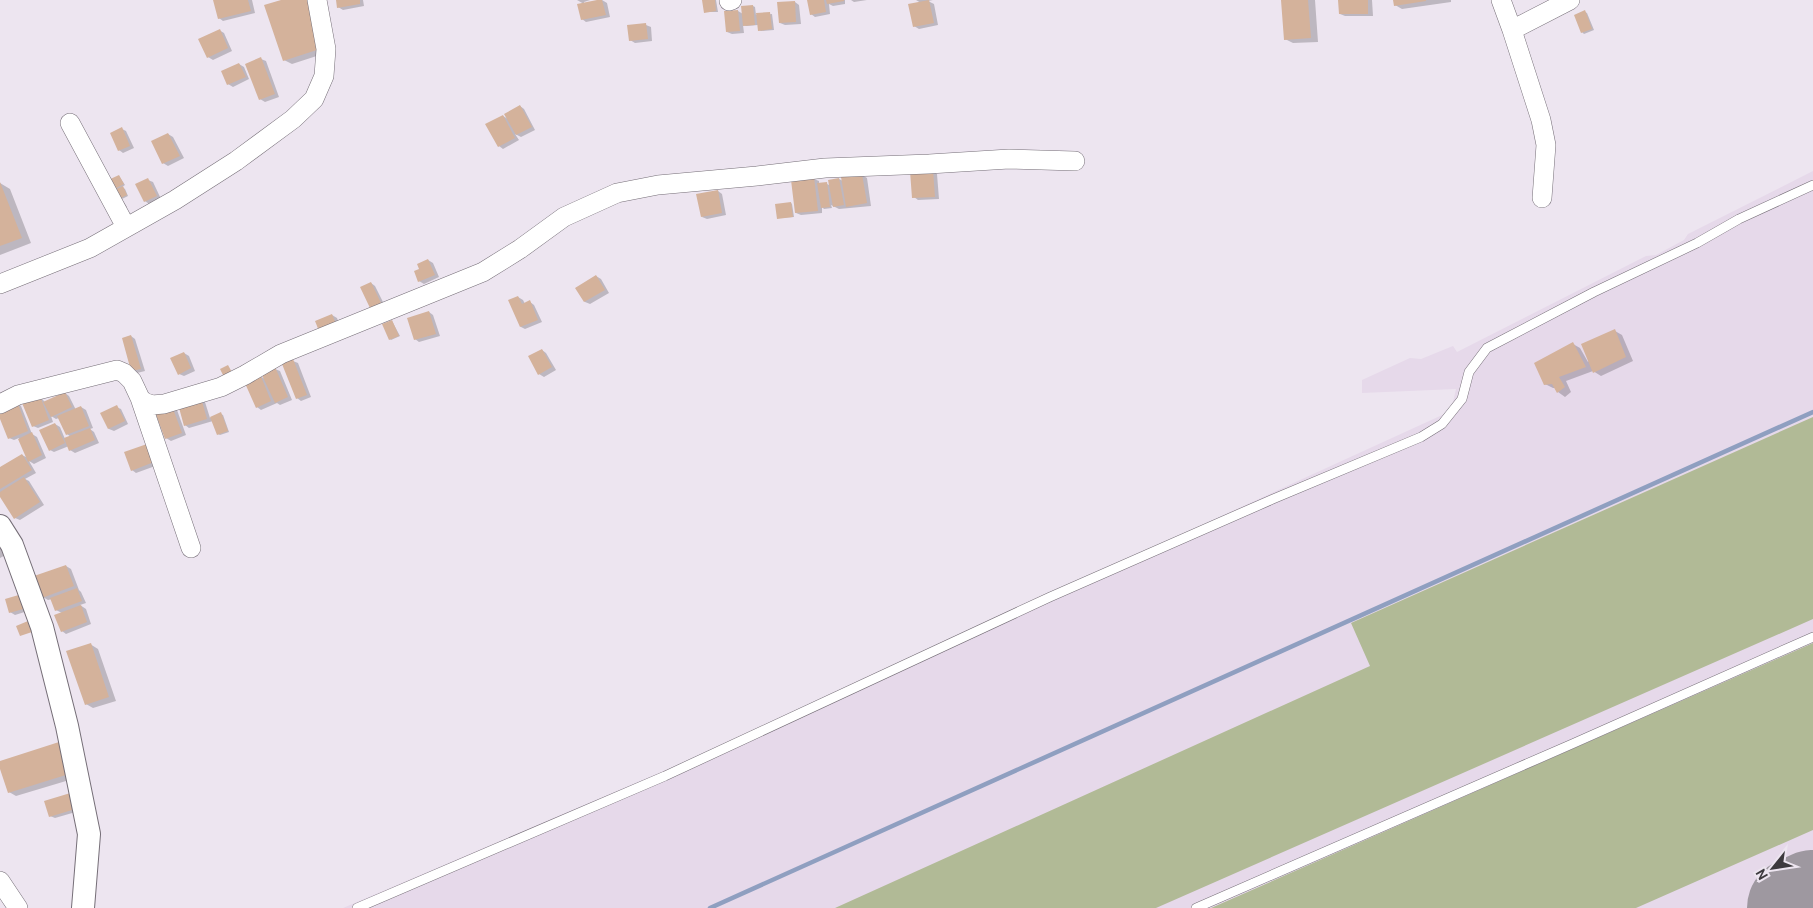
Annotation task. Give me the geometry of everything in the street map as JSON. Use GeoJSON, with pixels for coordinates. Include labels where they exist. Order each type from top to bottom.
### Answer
{"type":"FeatureCollection","features":[{"type":"Feature","properties":{"kind":"street"},"geometry":{"type":"LineString","coordinates":[[0,284],[90,248],[126,228],[175,200],[236,161],[293,119],[314,99],[324,76],[326,49],[317,0]]}},
{"type":"Feature","properties":{"kind":"street"},"geometry":{"type":"LineString","coordinates":[[1500,0],[1512,30],[1546,145],[1542,198]]}},
{"type":"Feature","properties":{"kind":"street"},"geometry":{"type":"LineString","coordinates":[[1512,30],[1570,0]]}},
{"type":"Feature","properties":{"kind":"street"},"geometry":{"type":"LineString","coordinates":[[70,123],[126,228]]}},
{"type":"Feature","properties":{"kind":"street"},"geometry":{"type":"LineString","coordinates":[[140,398],[144,402],[164,404],[221,386],[245,376],[281,354],[483,272],[520,249],[564,217],[617,193],[658,185],[825,168],[1009,159],[1075,161]]}},
{"type":"Feature","properties":{"kind":"street"},"geometry":{"type":"LineString","coordinates":[[0,404],[18,395],[117,370],[124,373],[132,381],[140,398],[191,548]]}},
{"type":"Feature","properties":{"kind":"street"},"geometry":{"type":"LineString","coordinates":[[0,526],[12,546],[42,627],[67,726],[89,834],[83,908]]}},
{"type":"Feature","properties":{"kind":"street"},"geometry":{"type":"LineString","coordinates":[[0,881],[18,908]]}},
{"type":"Feature","properties":{"kind":"lane"},"geometry":{"type":"LineString","coordinates":[[357,908],[665,776],[1059,593],[1273,499],[1421,437],[1442,424],[1462,399],[1469,372],[1486,348],[1594,292],[1696,243],[1739,219],[1813,185]]}},
{"type":"Feature","properties":{"kind":"lane"},"geometry":{"type":"LineString","coordinates":[[1196,908],[1813,637]]}},
{"type":"Feature","properties":{"kind":"shaded area"},"geometry":{"type":"Polygon","coordinates":[[[1813,171],[1813,908],[343,908],[673,767],[1451,411],[1456,389],[1362,393],[1362,380],[1410,358],[1421,359],[1453,346],[1457,352],[1646,256],[1656,255],[1684,240],[1688,234],[1813,171]]]}},
{"type":"Feature","properties":{"kind":"green space"},"geometry":{"type":"Polygon","coordinates":[[[1813,417],[1813,619],[1156,908],[835,908],[1370,666],[1351,623],[1813,417]]]}},
{"type":"Feature","properties":{"kind":"green space"},"geometry":{"type":"Polygon","coordinates":[[[1813,643],[1813,830],[1636,908],[1211,908],[1813,643]]]}},
{"type":"Feature","properties":{"kind":"building"},"geometry":{"type":"Polygon","coordinates":[[[213,0],[248,0],[251,11],[218,19],[213,0]]]}},
{"type":"Feature","properties":{"kind":"building"},"geometry":{"type":"Polygon","coordinates":[[[281,0],[307,0],[323,48],[283,61],[264,5],[281,0]]]}},
{"type":"Feature","properties":{"kind":"building"},"geometry":{"type":"Polygon","coordinates":[[[336,0],[360,0],[360,4],[337,8],[336,0]]]}},
{"type":"Feature","properties":{"kind":"building"},"geometry":{"type":"Polygon","coordinates":[[[602,0],[606,15],[581,20],[577,4],[602,0]]]}},
{"type":"Feature","properties":{"kind":"building"},"geometry":{"type":"Polygon","coordinates":[[[702,0],[715,0],[716,11],[704,13],[702,0]]]}},
{"type":"Feature","properties":{"kind":"building"},"geometry":{"type":"Polygon","coordinates":[[[807,0],[824,0],[826,12],[810,15],[807,0]]]}},
{"type":"Feature","properties":{"kind":"building"},"geometry":{"type":"Polygon","coordinates":[[[826,0],[844,0],[844,1],[827,4],[826,0]]]}},
{"type":"Feature","properties":{"kind":"building"},"geometry":{"type":"Polygon","coordinates":[[[929,0],[934,23],[913,27],[908,4],[929,0]]]}},
{"type":"Feature","properties":{"kind":"building"},"geometry":{"type":"Polygon","coordinates":[[[1281,0],[1308,0],[1311,38],[1284,40],[1281,0]]]}},
{"type":"Feature","properties":{"kind":"building"},"geometry":{"type":"Polygon","coordinates":[[[1338,0],[1368,0],[1368,14],[1339,14],[1338,0]]]}},
{"type":"Feature","properties":{"kind":"building"},"geometry":{"type":"Polygon","coordinates":[[[1393,0],[1426,0],[1426,1],[1394,6],[1393,0]]]}},
{"type":"Feature","properties":{"kind":"building"},"geometry":{"type":"Polygon","coordinates":[[[795,1],[796,22],[779,23],[777,2],[795,1]]]}},
{"type":"Feature","properties":{"kind":"building"},"geometry":{"type":"Polygon","coordinates":[[[753,5],[755,25],[743,26],[741,6],[753,5]]]}},
{"type":"Feature","properties":{"kind":"building"},"geometry":{"type":"Polygon","coordinates":[[[738,10],[740,31],[726,32],[724,11],[738,10]]]}},
{"type":"Feature","properties":{"kind":"building"},"geometry":{"type":"Polygon","coordinates":[[[1585,10],[1592,29],[1581,33],[1574,15],[1585,10]]]}},
{"type":"Feature","properties":{"kind":"building"},"geometry":{"type":"Polygon","coordinates":[[[770,12],[772,29],[758,31],[756,13],[770,12]]]}},
{"type":"Feature","properties":{"kind":"building"},"geometry":{"type":"Polygon","coordinates":[[[646,23],[648,39],[629,41],[627,25],[646,23]]]}},
{"type":"Feature","properties":{"kind":"building"},"geometry":{"type":"Polygon","coordinates":[[[220,29],[228,48],[207,58],[198,39],[220,29]]]}},
{"type":"Feature","properties":{"kind":"building"},"geometry":{"type":"Polygon","coordinates":[[[261,57],[275,94],[259,100],[245,64],[261,57]]]}},
{"type":"Feature","properties":{"kind":"building"},"geometry":{"type":"Polygon","coordinates":[[[239,63],[246,77],[227,85],[221,71],[239,63]]]}},
{"type":"Feature","properties":{"kind":"building"},"geometry":{"type":"Polygon","coordinates":[[[520,105],[532,127],[516,135],[504,114],[520,105]]]}},
{"type":"Feature","properties":{"kind":"building"},"geometry":{"type":"Polygon","coordinates":[[[503,115],[515,138],[498,147],[485,124],[503,115]]]}},
{"type":"Feature","properties":{"kind":"building"},"geometry":{"type":"Polygon","coordinates":[[[122,127],[130,146],[118,151],[110,133],[122,127]]]}},
{"type":"Feature","properties":{"kind":"building"},"geometry":{"type":"Polygon","coordinates":[[[168,133],[180,156],[162,164],[151,141],[168,133]]]}},
{"type":"Feature","properties":{"kind":"building"},"geometry":{"type":"Polygon","coordinates":[[[933,170],[935,197],[912,198],[910,171],[933,170]]]}},
{"type":"Feature","properties":{"kind":"building"},"geometry":{"type":"Polygon","coordinates":[[[862,174],[867,203],[846,207],[841,177],[862,174]]]}},
{"type":"Feature","properties":{"kind":"building"},"geometry":{"type":"Polygon","coordinates":[[[119,175],[124,184],[109,192],[104,182],[119,175]]]}},
{"type":"Feature","properties":{"kind":"building"},"geometry":{"type":"Polygon","coordinates":[[[814,177],[818,211],[795,213],[791,180],[814,177]]]}},
{"type":"Feature","properties":{"kind":"building"},"geometry":{"type":"Polygon","coordinates":[[[148,178],[157,196],[144,202],[135,184],[148,178]]]}},
{"type":"Feature","properties":{"kind":"building"},"geometry":{"type":"Polygon","coordinates":[[[839,178],[844,205],[833,207],[828,180],[839,178]]]}},
{"type":"Feature","properties":{"kind":"building"},"geometry":{"type":"Polygon","coordinates":[[[0,182],[22,238],[0,246],[0,182]]]}},
{"type":"Feature","properties":{"kind":"building"},"geometry":{"type":"Polygon","coordinates":[[[827,182],[830,207],[821,208],[817,183],[827,182]]]}},
{"type":"Feature","properties":{"kind":"building"},"geometry":{"type":"Polygon","coordinates":[[[123,186],[127,195],[121,198],[125,206],[119,209],[110,192],[123,186]]]}},
{"type":"Feature","properties":{"kind":"building"},"geometry":{"type":"Polygon","coordinates":[[[718,190],[722,213],[701,217],[696,194],[718,190]]]}},
{"type":"Feature","properties":{"kind":"building"},"geometry":{"type":"Polygon","coordinates":[[[791,202],[793,217],[777,219],[775,204],[791,202]]]}},
{"type":"Feature","properties":{"kind":"building"},"geometry":{"type":"Polygon","coordinates":[[[428,259],[435,275],[418,282],[414,271],[419,269],[417,264],[428,259]]]}},
{"type":"Feature","properties":{"kind":"building"},"geometry":{"type":"Polygon","coordinates":[[[596,275],[605,290],[584,302],[575,288],[596,275]]]}},
{"type":"Feature","properties":{"kind":"building"},"geometry":{"type":"Polygon","coordinates":[[[371,282],[381,303],[370,308],[360,287],[371,282]]]}},
{"type":"Feature","properties":{"kind":"building"},"geometry":{"type":"Polygon","coordinates":[[[518,296],[522,304],[530,300],[538,320],[520,327],[508,300],[518,296]]]}},
{"type":"Feature","properties":{"kind":"building"},"geometry":{"type":"Polygon","coordinates":[[[429,311],[436,334],[414,340],[407,318],[429,311]]]}},
{"type":"Feature","properties":{"kind":"building"},"geometry":{"type":"Polygon","coordinates":[[[332,314],[338,329],[321,336],[315,321],[332,314]]]}},
{"type":"Feature","properties":{"kind":"building"},"geometry":{"type":"Polygon","coordinates":[[[392,320],[399,336],[389,340],[382,324],[392,320]]]}},
{"type":"Feature","properties":{"kind":"building"},"geometry":{"type":"Polygon","coordinates":[[[1615,329],[1626,357],[1593,373],[1581,344],[1615,329]]]}},
{"type":"Feature","properties":{"kind":"building"},"geometry":{"type":"Polygon","coordinates":[[[131,335],[141,369],[131,371],[122,338],[131,335]]]}},
{"type":"Feature","properties":{"kind":"building"},"geometry":{"type":"Polygon","coordinates":[[[1573,342],[1586,367],[1559,377],[1565,387],[1557,393],[1552,384],[1544,385],[1534,363],[1573,342]]]}},
{"type":"Feature","properties":{"kind":"building"},"geometry":{"type":"Polygon","coordinates":[[[542,349],[552,367],[538,375],[528,356],[542,349]]]}},
{"type":"Feature","properties":{"kind":"building"},"geometry":{"type":"Polygon","coordinates":[[[184,352],[191,368],[178,375],[170,358],[184,352]]]}},
{"type":"Feature","properties":{"kind":"building"},"geometry":{"type":"Polygon","coordinates":[[[293,359],[307,395],[296,399],[282,364],[293,359]]]}},
{"type":"Feature","properties":{"kind":"building"},"geometry":{"type":"Polygon","coordinates":[[[228,365],[234,376],[226,381],[220,369],[228,365]]]}},
{"type":"Feature","properties":{"kind":"building"},"geometry":{"type":"Polygon","coordinates":[[[275,367],[288,397],[275,403],[261,373],[275,367]]]}},
{"type":"Feature","properties":{"kind":"building"},"geometry":{"type":"Polygon","coordinates":[[[260,374],[271,401],[256,408],[244,381],[260,374]]]}},
{"type":"Feature","properties":{"kind":"building"},"geometry":{"type":"Polygon","coordinates":[[[65,392],[72,407],[51,417],[43,402],[65,392]]]}},
{"type":"Feature","properties":{"kind":"building"},"geometry":{"type":"Polygon","coordinates":[[[40,396],[49,420],[32,427],[22,403],[40,396]]]}},
{"type":"Feature","properties":{"kind":"building"},"geometry":{"type":"Polygon","coordinates":[[[201,398],[207,419],[184,426],[178,404],[201,398]]]}},
{"type":"Feature","properties":{"kind":"building"},"geometry":{"type":"Polygon","coordinates":[[[17,401],[28,431],[8,439],[0,419],[0,408],[17,401]]]}},
{"type":"Feature","properties":{"kind":"building"},"geometry":{"type":"Polygon","coordinates":[[[117,405],[125,421],[108,429],[100,413],[117,405]]]}},
{"type":"Feature","properties":{"kind":"building"},"geometry":{"type":"Polygon","coordinates":[[[81,406],[89,426],[66,435],[57,416],[81,406]]]}},
{"type":"Feature","properties":{"kind":"building"},"geometry":{"type":"Polygon","coordinates":[[[172,406],[182,433],[165,439],[155,412],[172,406]]]}},
{"type":"Feature","properties":{"kind":"building"},"geometry":{"type":"Polygon","coordinates":[[[221,412],[228,431],[217,435],[210,417],[221,412]]]}},
{"type":"Feature","properties":{"kind":"building"},"geometry":{"type":"Polygon","coordinates":[[[55,423],[65,443],[49,451],[39,430],[55,423]]]}},
{"type":"Feature","properties":{"kind":"building"},"geometry":{"type":"Polygon","coordinates":[[[90,428],[95,440],[69,451],[64,438],[90,428]]]}},
{"type":"Feature","properties":{"kind":"building"},"geometry":{"type":"Polygon","coordinates":[[[32,432],[42,455],[28,462],[18,439],[32,432]]]}},
{"type":"Feature","properties":{"kind":"building"},"geometry":{"type":"Polygon","coordinates":[[[147,444],[154,462],[131,471],[124,452],[147,444]]]}},
{"type":"Feature","properties":{"kind":"building"},"geometry":{"type":"Polygon","coordinates":[[[22,454],[32,470],[0,489],[0,467],[22,454]]]}},
{"type":"Feature","properties":{"kind":"building"},"geometry":{"type":"Polygon","coordinates":[[[24,477],[40,502],[14,519],[0,497],[0,492],[24,477]]]}},
{"type":"Feature","properties":{"kind":"building"},"geometry":{"type":"Polygon","coordinates":[[[66,565],[74,586],[42,598],[34,576],[66,565]]]}},
{"type":"Feature","properties":{"kind":"building"},"geometry":{"type":"Polygon","coordinates":[[[77,588],[82,601],[55,611],[50,598],[77,588]]]}},
{"type":"Feature","properties":{"kind":"building"},"geometry":{"type":"Polygon","coordinates":[[[22,594],[27,608],[9,613],[5,599],[22,594]]]}},
{"type":"Feature","properties":{"kind":"building"},"geometry":{"type":"Polygon","coordinates":[[[81,605],[87,622],[61,632],[54,615],[81,605]]]}},
{"type":"Feature","properties":{"kind":"building"},"geometry":{"type":"Polygon","coordinates":[[[28,621],[32,632],[20,636],[16,626],[28,621]]]}},
{"type":"Feature","properties":{"kind":"building"},"geometry":{"type":"Polygon","coordinates":[[[91,643],[109,697],[85,705],[66,651],[91,643]]]}},
{"type":"Feature","properties":{"kind":"building"},"geometry":{"type":"Polygon","coordinates":[[[59,742],[69,774],[8,793],[0,769],[0,761],[59,742]]]}},
{"type":"Feature","properties":{"kind":"building"},"geometry":{"type":"Polygon","coordinates":[[[77,791],[82,807],[49,817],[44,801],[77,791]]]}},
{"type":"Feature","properties":{"kind":"waterway"},"geometry":{"type":"LineString","coordinates":[[710,908],[1813,412]]}},
{"type":"Feature","properties":{"kind":"runway"},"geometry":{"type":"LineString","coordinates":[[1798,908],[1813,901]]}}]}
